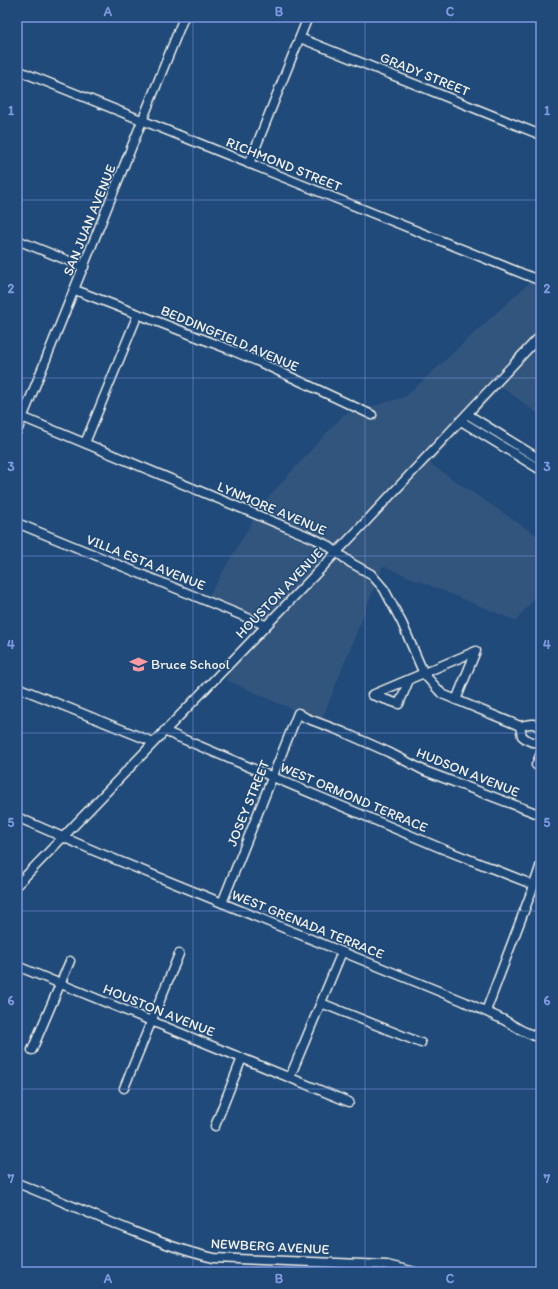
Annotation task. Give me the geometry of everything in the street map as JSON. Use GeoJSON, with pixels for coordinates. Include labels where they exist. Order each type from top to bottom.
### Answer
{"type":"FeatureCollection","features":[{"type":"Feature","properties":{"kind":"street","name":"SAN JUAN AVENUE"},"geometry":{"type":"LineString","coordinates":[[17,431],[20,416],[75,290],[184,17]]}},
{"type":"Feature","properties":{"kind":"street"},"geometry":{"type":"LineString","coordinates":[[249,164],[308,17]]}},
{"type":"Feature","properties":{"kind":"street","name":"GRADY STREET"},"geometry":{"type":"LineString","coordinates":[[300,38],[541,135]]}},
{"type":"Feature","properties":{"kind":"street","name":"RICHMOND STREET"},"geometry":{"type":"LineString","coordinates":[[17,70],[541,281]]}},
{"type":"Feature","properties":{"kind":"street"},"geometry":{"type":"LineString","coordinates":[[17,240],[84,267]]}},
{"type":"Feature","properties":{"kind":"street","name":"BEDDINGFIELD AVENUE"},"geometry":{"type":"LineString","coordinates":[[75,290],[250,358],[372,415]]}},
{"type":"Feature","properties":{"kind":"street"},"geometry":{"type":"LineString","coordinates":[[85,443],[138,314]]}},
{"type":"Feature","properties":{"kind":"street","name":"HOUSTON AVENUE"},"geometry":{"type":"LineString","coordinates":[[17,885],[152,742],[468,414],[541,335]]}},
{"type":"Feature","properties":{"kind":"street"},"geometry":{"type":"LineString","coordinates":[[468,414],[541,460]]}},
{"type":"Feature","properties":{"kind":"street","name":"LYNMORE AVENUE"},"geometry":{"type":"LineString","coordinates":[[20,416],[315,538],[327,545],[351,563],[371,574],[384,589],[402,623],[424,674],[442,694],[520,726],[530,723],[538,726],[541,730]]}},
{"type":"Feature","properties":{"kind":"street"},"geometry":{"type":"LineString","coordinates":[[461,421],[541,470]]}},
{"type":"Feature","properties":{"kind":"street","name":"VILLA ESTA AVENUE"},"geometry":{"type":"LineString","coordinates":[[17,523],[265,625]]}},
{"type":"Feature","properties":{"kind":"street"},"geometry":{"type":"LineString","coordinates":[[408,680],[476,651],[456,700]]}},
{"type":"Feature","properties":{"kind":"street"},"geometry":{"type":"LineString","coordinates":[[17,687],[152,742]]}},
{"type":"Feature","properties":{"kind":"street","name":"HUDSON AVENUE"},"geometry":{"type":"LineString","coordinates":[[298,713],[306,718],[343,732],[425,770],[541,815]]}},
{"type":"Feature","properties":{"kind":"street","name":"JOSEY STREET"},"geometry":{"type":"LineString","coordinates":[[222,903],[298,713]]}},
{"type":"Feature","properties":{"kind":"street"},"geometry":{"type":"LineString","coordinates":[[520,726],[522,736],[528,742],[536,743],[541,741]]}},
{"type":"Feature","properties":{"kind":"street","name":"WEST ORMOND TERRACE"},"geometry":{"type":"LineString","coordinates":[[164,730],[443,849],[534,885]]}},
{"type":"Feature","properties":{"kind":"street"},"geometry":{"type":"LineString","coordinates":[[536,765],[541,753]]}},
{"type":"Feature","properties":{"kind":"street","name":"WEST GRENADA TERRACE"},"geometry":{"type":"LineString","coordinates":[[17,817],[97,852],[486,1011],[541,1039]]}},
{"type":"Feature","properties":{"kind":"street"},"geometry":{"type":"LineString","coordinates":[[486,1011],[541,864]]}},
{"type":"Feature","properties":{"kind":"street"},"geometry":{"type":"LineString","coordinates":[[290,1077],[342,952]]}},
{"type":"Feature","properties":{"kind":"street"},"geometry":{"type":"LineString","coordinates":[[124,1088],[179,954]]}},
{"type":"Feature","properties":{"kind":"street"},"geometry":{"type":"LineString","coordinates":[[32,1050],[70,961]]}},
{"type":"Feature","properties":{"kind":"street","name":"HOUSTON AVENUE"},"geometry":{"type":"LineString","coordinates":[[17,966],[349,1102]]}},
{"type":"Feature","properties":{"kind":"street"},"geometry":{"type":"LineString","coordinates":[[321,1003],[420,1043]]}},
{"type":"Feature","properties":{"kind":"street"},"geometry":{"type":"LineString","coordinates":[[215,1126],[242,1058]]}},
{"type":"Feature","properties":{"kind":"street","name":"NEWBERG AVENUE"},"geometry":{"type":"LineString","coordinates":[[17,1183],[177,1248],[214,1258],[385,1268],[415,1272]]}},
{"type":"Feature","properties":{"kind":"shaded area"},"geometry":{"type":"Polygon","coordinates":[[[541,268],[541,410],[538,414],[502,387],[430,464],[541,538],[541,590],[516,621],[383,566],[321,722],[226,680],[252,627],[208,597],[263,503],[344,414],[405,397],[529,283],[541,268]]]}},
{"type":"Feature","properties":{"kind":"place","name":"Bruce School"},"geometry":{"type":"Point","coordinates":[138,664]}}]}
